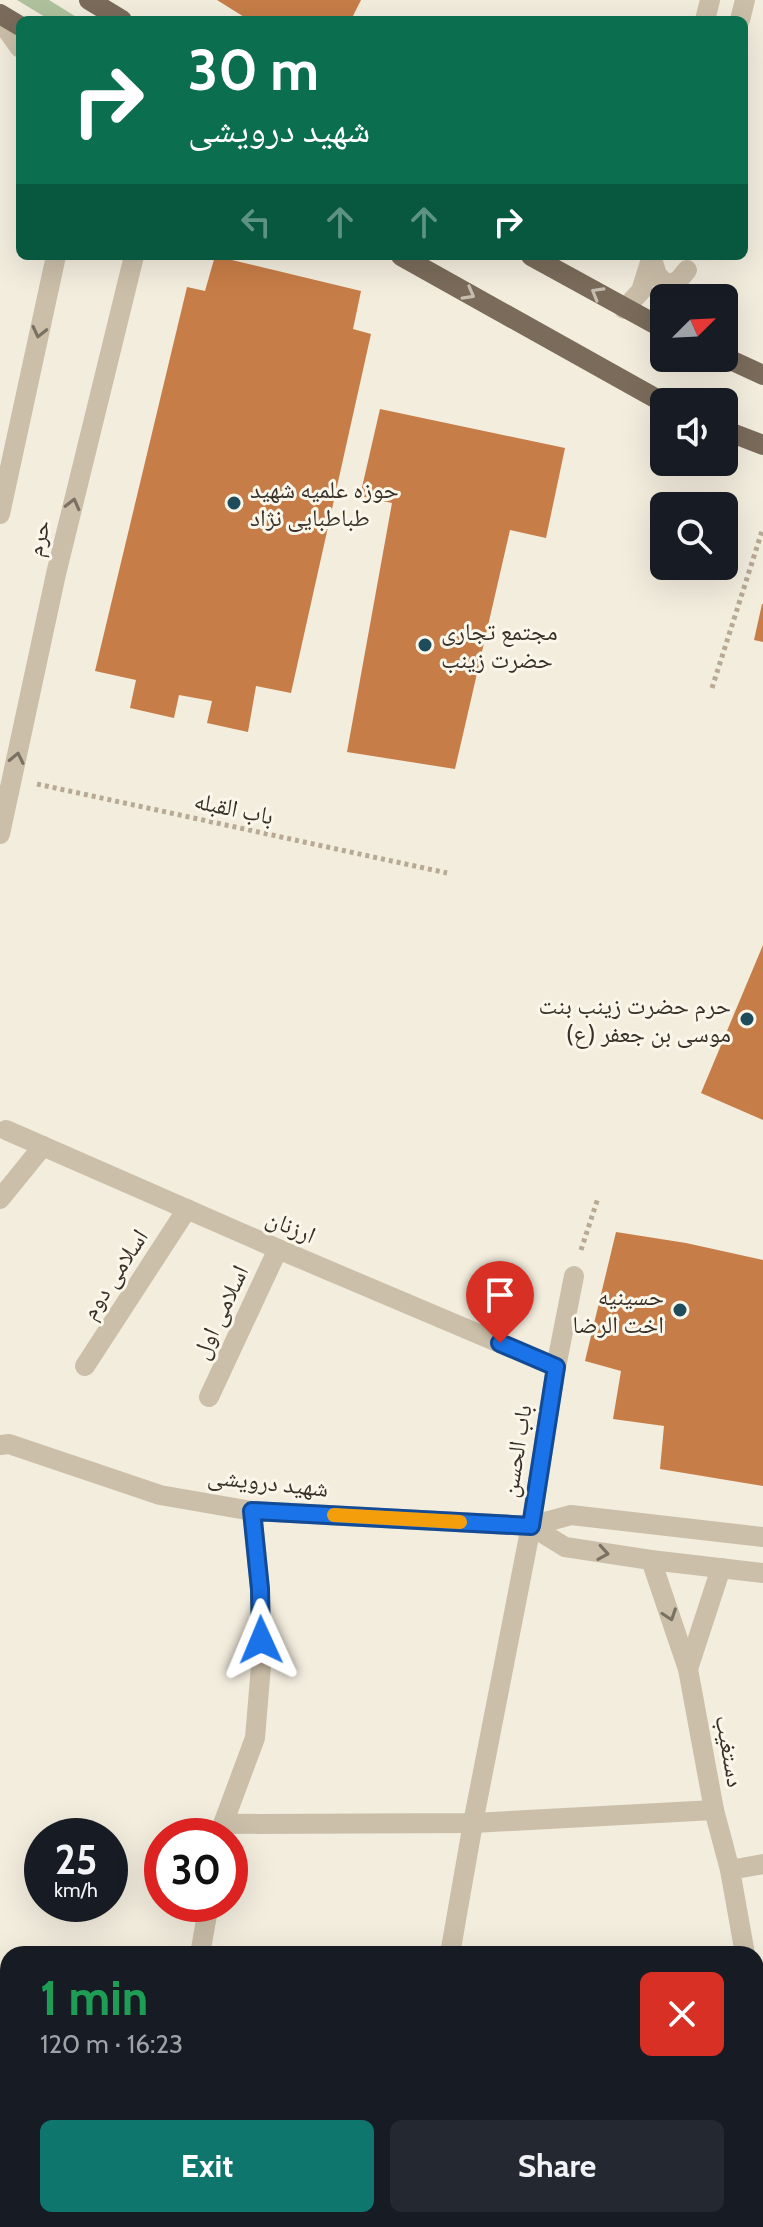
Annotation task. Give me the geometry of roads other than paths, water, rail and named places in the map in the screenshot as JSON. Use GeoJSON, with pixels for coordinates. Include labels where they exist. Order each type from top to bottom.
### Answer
{"type":"FeatureCollection","features":[{"type":"Feature","properties":{"kind":"main road"},"geometry":{"type":"LineString","coordinates":[[89,0],[115,16]]}},
{"type":"Feature","properties":{"kind":"main road"},"geometry":{"type":"LineString","coordinates":[[408,260],[650,395]]}},
{"type":"Feature","properties":{"kind":"main road"},"geometry":{"type":"LineString","coordinates":[[538,260],[650,322]]}},
{"type":"Feature","properties":{"kind":"main road"},"geometry":{"type":"LineString","coordinates":[[738,363],[763,375]]}},
{"type":"Feature","properties":{"kind":"main road"},"geometry":{"type":"LineString","coordinates":[[738,435],[763,445]]}},
{"type":"Feature","properties":{"kind":"street"},"geometry":{"type":"LineString","coordinates":[[0,20],[16,42]]}},
{"type":"Feature","properties":{"kind":"street","name":"حرم"},"geometry":{"type":"LineString","coordinates":[[0,514],[55,260]]}},
{"type":"Feature","properties":{"kind":"street","name":"حرم"},"geometry":{"type":"LineString","coordinates":[[0,834],[56,574],[133,260]]}},
{"type":"Feature","properties":{"kind":"street"},"geometry":{"type":"LineString","coordinates":[[624,309],[641,291],[651,260]]}},
{"type":"Feature","properties":{"kind":"street"},"geometry":{"type":"LineString","coordinates":[[653,260],[657,275],[667,285],[678,281],[688,263]]}},
{"type":"Feature","properties":{"kind":"street"},"geometry":{"type":"LineString","coordinates":[[684,284],[688,263]]}},
{"type":"Feature","properties":{"kind":"street","name":"ارزنان"},"geometry":{"type":"LineString","coordinates":[[6,1130],[556,1367]]}},
{"type":"Feature","properties":{"kind":"street"},"geometry":{"type":"LineString","coordinates":[[0,1199],[43,1146]]}},
{"type":"Feature","properties":{"kind":"street","name":"اسلامی دوم"},"geometry":{"type":"LineString","coordinates":[[85,1366],[187,1209]]}},
{"type":"Feature","properties":{"kind":"street","name":"اسلامی اول"},"geometry":{"type":"LineString","coordinates":[[209,1397],[278,1249]]}},
{"type":"Feature","properties":{"kind":"street","name":"باب الحسن"},"geometry":{"type":"LineString","coordinates":[[451,1946],[531,1526],[574,1276]]}},
{"type":"Feature","properties":{"kind":"street","name":"شهید درویشی"},"geometry":{"type":"LineString","coordinates":[[3,1441],[160,1495],[252,1511],[531,1526],[571,1515],[763,1537]]}},
{"type":"Feature","properties":{"kind":"street"},"geometry":{"type":"LineString","coordinates":[[226,1818],[255,1738],[261,1666],[260,1589],[252,1511]]}},
{"type":"Feature","properties":{"kind":"street","name":"شهید درویشی"},"geometry":{"type":"LineString","coordinates":[[531,1526],[565,1547],[763,1573]]}},
{"type":"Feature","properties":{"kind":"street","name":"دستغیب"},"geometry":{"type":"LineString","coordinates":[[651,1560],[688,1669],[744,1946]]}},
{"type":"Feature","properties":{"kind":"street"},"geometry":{"type":"LineString","coordinates":[[688,1669],[721,1568]]}},
{"type":"Feature","properties":{"kind":"street"},"geometry":{"type":"LineString","coordinates":[[248,1829],[473,1823],[714,1810]]}},
{"type":"Feature","properties":{"kind":"street"},"geometry":{"type":"LineString","coordinates":[[730,1870],[763,1864]]}},
{"type":"Feature","properties":{"kind":"street"},"geometry":{"type":"LineString","coordinates":[[201,1946],[206,1922]]}},
{"type":"Feature","properties":{"kind":"place","name":"حوزه علمیه شهید طباطبایی نژاد"},"geometry":{"type":"Point","coordinates":[234,503]}},
{"type":"Feature","properties":{"kind":"place","name":"مجتمع تجاری حضرت زینب"},"geometry":{"type":"Point","coordinates":[425,645]}},
{"type":"Feature","properties":{"kind":"place","name":"حرم حضرت زینب بنت موسی بن جعفر (ع)"},"geometry":{"type":"Point","coordinates":[747,1019]}},
{"type":"Feature","properties":{"kind":"place","name":"حسینیه اخت الرضا"},"geometry":{"type":"Point","coordinates":[680,1310]}}]}
